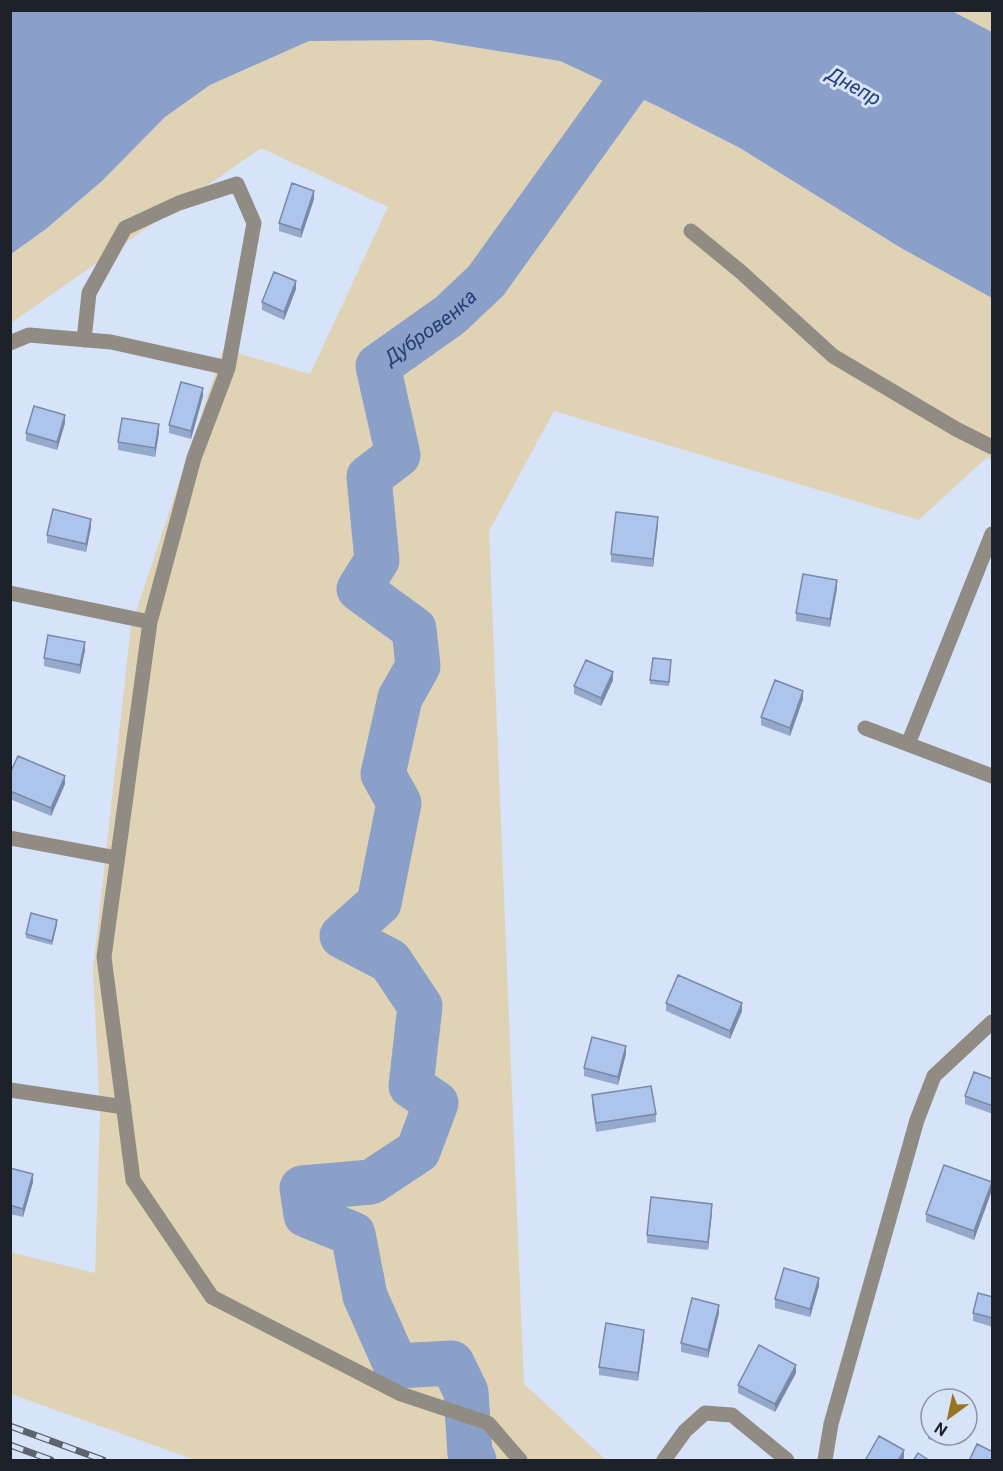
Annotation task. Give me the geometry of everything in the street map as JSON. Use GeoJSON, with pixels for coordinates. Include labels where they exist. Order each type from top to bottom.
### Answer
{"type":"FeatureCollection","features":[{"type":"Feature","properties":{"kind":"street"},"geometry":{"type":"LineString","coordinates":[[84,340],[89,293],[125,228],[178,202],[237,184],[254,223],[228,368],[194,458],[150,622],[104,957],[133,1180],[212,1297],[400,1394],[488,1423],[520,1461]]}},
{"type":"Feature","properties":{"kind":"street"},"geometry":{"type":"LineString","coordinates":[[691,231],[741,272],[833,356],[956,429],[993,447]]}},
{"type":"Feature","properties":{"kind":"street"},"geometry":{"type":"LineString","coordinates":[[10,343],[29,335],[111,342],[228,368]]}},
{"type":"Feature","properties":{"kind":"street"},"geometry":{"type":"LineString","coordinates":[[908,744],[993,534]]}},
{"type":"Feature","properties":{"kind":"street"},"geometry":{"type":"LineString","coordinates":[[10,592],[150,622]]}},
{"type":"Feature","properties":{"kind":"street"},"geometry":{"type":"LineString","coordinates":[[865,728],[993,776]]}},
{"type":"Feature","properties":{"kind":"street"},"geometry":{"type":"LineString","coordinates":[[10,838],[117,858]]}},
{"type":"Feature","properties":{"kind":"street"},"geometry":{"type":"LineString","coordinates":[[825,1461],[831,1424],[917,1120],[934,1076],[993,1022]]}},
{"type":"Feature","properties":{"kind":"street"},"geometry":{"type":"LineString","coordinates":[[10,1090],[124,1107]]}},
{"type":"Feature","properties":{"kind":"street"},"geometry":{"type":"LineString","coordinates":[[664,1461],[685,1431],[705,1413],[732,1415],[787,1461]]}},
{"type":"Feature","properties":{"kind":"shaded area"},"geometry":{"type":"Polygon","coordinates":[[[952,11],[992,11],[992,32],[952,11]]]}},
{"type":"Feature","properties":{"kind":"shaded area"},"geometry":{"type":"Polygon","coordinates":[[[430,40],[560,61],[740,148],[901,248],[992,298],[992,460],[987,457],[919,520],[554,411],[489,531],[524,1384],[606,1460],[195,1460],[11,1394],[10,1252],[95,1273],[100,1115],[93,970],[131,627],[223,349],[310,374],[388,207],[261,148],[11,323],[11,254],[46,229],[102,181],[165,117],[210,85],[309,41],[430,40]]]}},
{"type":"Feature","properties":{"kind":"water","name":"Днепр"},"geometry":{"type":"Polygon","coordinates":[[[11,11],[952,11],[992,32],[992,298],[901,248],[740,148],[560,61],[430,40],[309,41],[210,85],[165,117],[102,181],[46,229],[11,254],[11,11]]]}},
{"type":"Feature","properties":{"kind":"building"},"geometry":{"type":"Polygon","coordinates":[[[292,183],[314,191],[301,230],[279,223],[292,183]]]}},
{"type":"Feature","properties":{"kind":"building"},"geometry":{"type":"Polygon","coordinates":[[[274,272],[296,281],[284,312],[262,302],[274,272]]]}},
{"type":"Feature","properties":{"kind":"building"},"geometry":{"type":"Polygon","coordinates":[[[181,382],[203,388],[191,431],[169,425],[181,382]]]}},
{"type":"Feature","properties":{"kind":"building"},"geometry":{"type":"Polygon","coordinates":[[[34,406],[65,415],[57,442],[26,433],[34,406]]]}},
{"type":"Feature","properties":{"kind":"building"},"geometry":{"type":"Polygon","coordinates":[[[122,418],[159,424],[155,448],[118,442],[122,418]]]}},
{"type":"Feature","properties":{"kind":"building"},"geometry":{"type":"Polygon","coordinates":[[[53,509],[91,519],[86,544],[47,535],[53,509]]]}},
{"type":"Feature","properties":{"kind":"building"},"geometry":{"type":"Polygon","coordinates":[[[616,512],[658,517],[653,559],[611,554],[616,512]]]}},
{"type":"Feature","properties":{"kind":"building"},"geometry":{"type":"Polygon","coordinates":[[[803,574],[837,580],[830,619],[796,613],[803,574]]]}},
{"type":"Feature","properties":{"kind":"building"},"geometry":{"type":"Polygon","coordinates":[[[48,635],[85,642],[80,665],[44,658],[48,635]]]}},
{"type":"Feature","properties":{"kind":"building"},"geometry":{"type":"Polygon","coordinates":[[[653,658],[671,660],[669,682],[650,680],[653,658]]]}},
{"type":"Feature","properties":{"kind":"building"},"geometry":{"type":"Polygon","coordinates":[[[586,660],[613,672],[601,698],[574,686],[586,660]]]}},
{"type":"Feature","properties":{"kind":"building"},"geometry":{"type":"Polygon","coordinates":[[[775,680],[803,691],[790,728],[761,717],[775,680]]]}},
{"type":"Feature","properties":{"kind":"building"},"geometry":{"type":"Polygon","coordinates":[[[18,756],[65,776],[51,808],[10,791],[10,773],[18,756]]]}},
{"type":"Feature","properties":{"kind":"building"},"geometry":{"type":"Polygon","coordinates":[[[31,913],[57,920],[52,941],[26,934],[31,913]]]}},
{"type":"Feature","properties":{"kind":"building"},"geometry":{"type":"Polygon","coordinates":[[[678,975],[742,1003],[730,1031],[666,1003],[678,975]]]}},
{"type":"Feature","properties":{"kind":"building"},"geometry":{"type":"Polygon","coordinates":[[[592,1037],[626,1046],[618,1077],[584,1068],[592,1037]]]}},
{"type":"Feature","properties":{"kind":"building"},"geometry":{"type":"Polygon","coordinates":[[[974,1072],[993,1079],[993,1106],[965,1096],[974,1072]]]}},
{"type":"Feature","properties":{"kind":"building"},"geometry":{"type":"Polygon","coordinates":[[[651,1086],[656,1114],[596,1123],[592,1095],[651,1086]]]}},
{"type":"Feature","properties":{"kind":"building"},"geometry":{"type":"Polygon","coordinates":[[[944,1165],[992,1182],[974,1231],[926,1214],[944,1165]]]}},
{"type":"Feature","properties":{"kind":"building"},"geometry":{"type":"Polygon","coordinates":[[[10,1168],[33,1174],[23,1209],[10,1205],[10,1168]]]}},
{"type":"Feature","properties":{"kind":"building"},"geometry":{"type":"Polygon","coordinates":[[[651,1197],[712,1204],[708,1242],[647,1235],[651,1197]]]}},
{"type":"Feature","properties":{"kind":"building"},"geometry":{"type":"Polygon","coordinates":[[[784,1268],[819,1278],[810,1309],[775,1299],[784,1268]]]}},
{"type":"Feature","properties":{"kind":"building"},"geometry":{"type":"Polygon","coordinates":[[[978,1293],[993,1297],[993,1318],[973,1313],[978,1293]]]}},
{"type":"Feature","properties":{"kind":"building"},"geometry":{"type":"Polygon","coordinates":[[[692,1298],[719,1305],[708,1350],[681,1343],[692,1298]]]}},
{"type":"Feature","properties":{"kind":"building"},"geometry":{"type":"Polygon","coordinates":[[[606,1323],[644,1330],[638,1373],[599,1367],[606,1323]]]}},
{"type":"Feature","properties":{"kind":"building"},"geometry":{"type":"Polygon","coordinates":[[[759,1345],[796,1365],[775,1404],[738,1385],[759,1345]]]}},
{"type":"Feature","properties":{"kind":"building"},"geometry":{"type":"Polygon","coordinates":[[[879,1436],[904,1450],[898,1461],[868,1461],[866,1459],[879,1436]]]}},
{"type":"Feature","properties":{"kind":"building"},"geometry":{"type":"Polygon","coordinates":[[[979,1445],[993,1452],[993,1461],[969,1461],[976,1447],[979,1445]]]}},
{"type":"Feature","properties":{"kind":"building"},"geometry":{"type":"Polygon","coordinates":[[[918,1453],[930,1461],[913,1461],[918,1453]]]}},
{"type":"Feature","properties":{"kind":"waterway","name":"Дубровенка"},"geometry":{"type":"LineString","coordinates":[[474,1460],[470,1454],[466,1392],[452,1363],[396,1366],[365,1296],[353,1234],[306,1215],[302,1188],[371,1182],[418,1151],[436,1103],[411,1086],[420,1006],[390,961],[342,936],[379,903],[399,803],[383,774],[400,698],[418,666],[414,629],[359,589],[377,560],[369,477],[398,455],[378,366],[450,315],[486,281],[681,10]]}},
{"type":"Feature","properties":{"kind":"railway"},"geometry":{"type":"LineString","coordinates":[[10,1426],[103,1460]]}},
{"type":"Feature","properties":{"kind":"railway"},"geometry":{"type":"LineString","coordinates":[[10,1445],[51,1460]]}}]}
